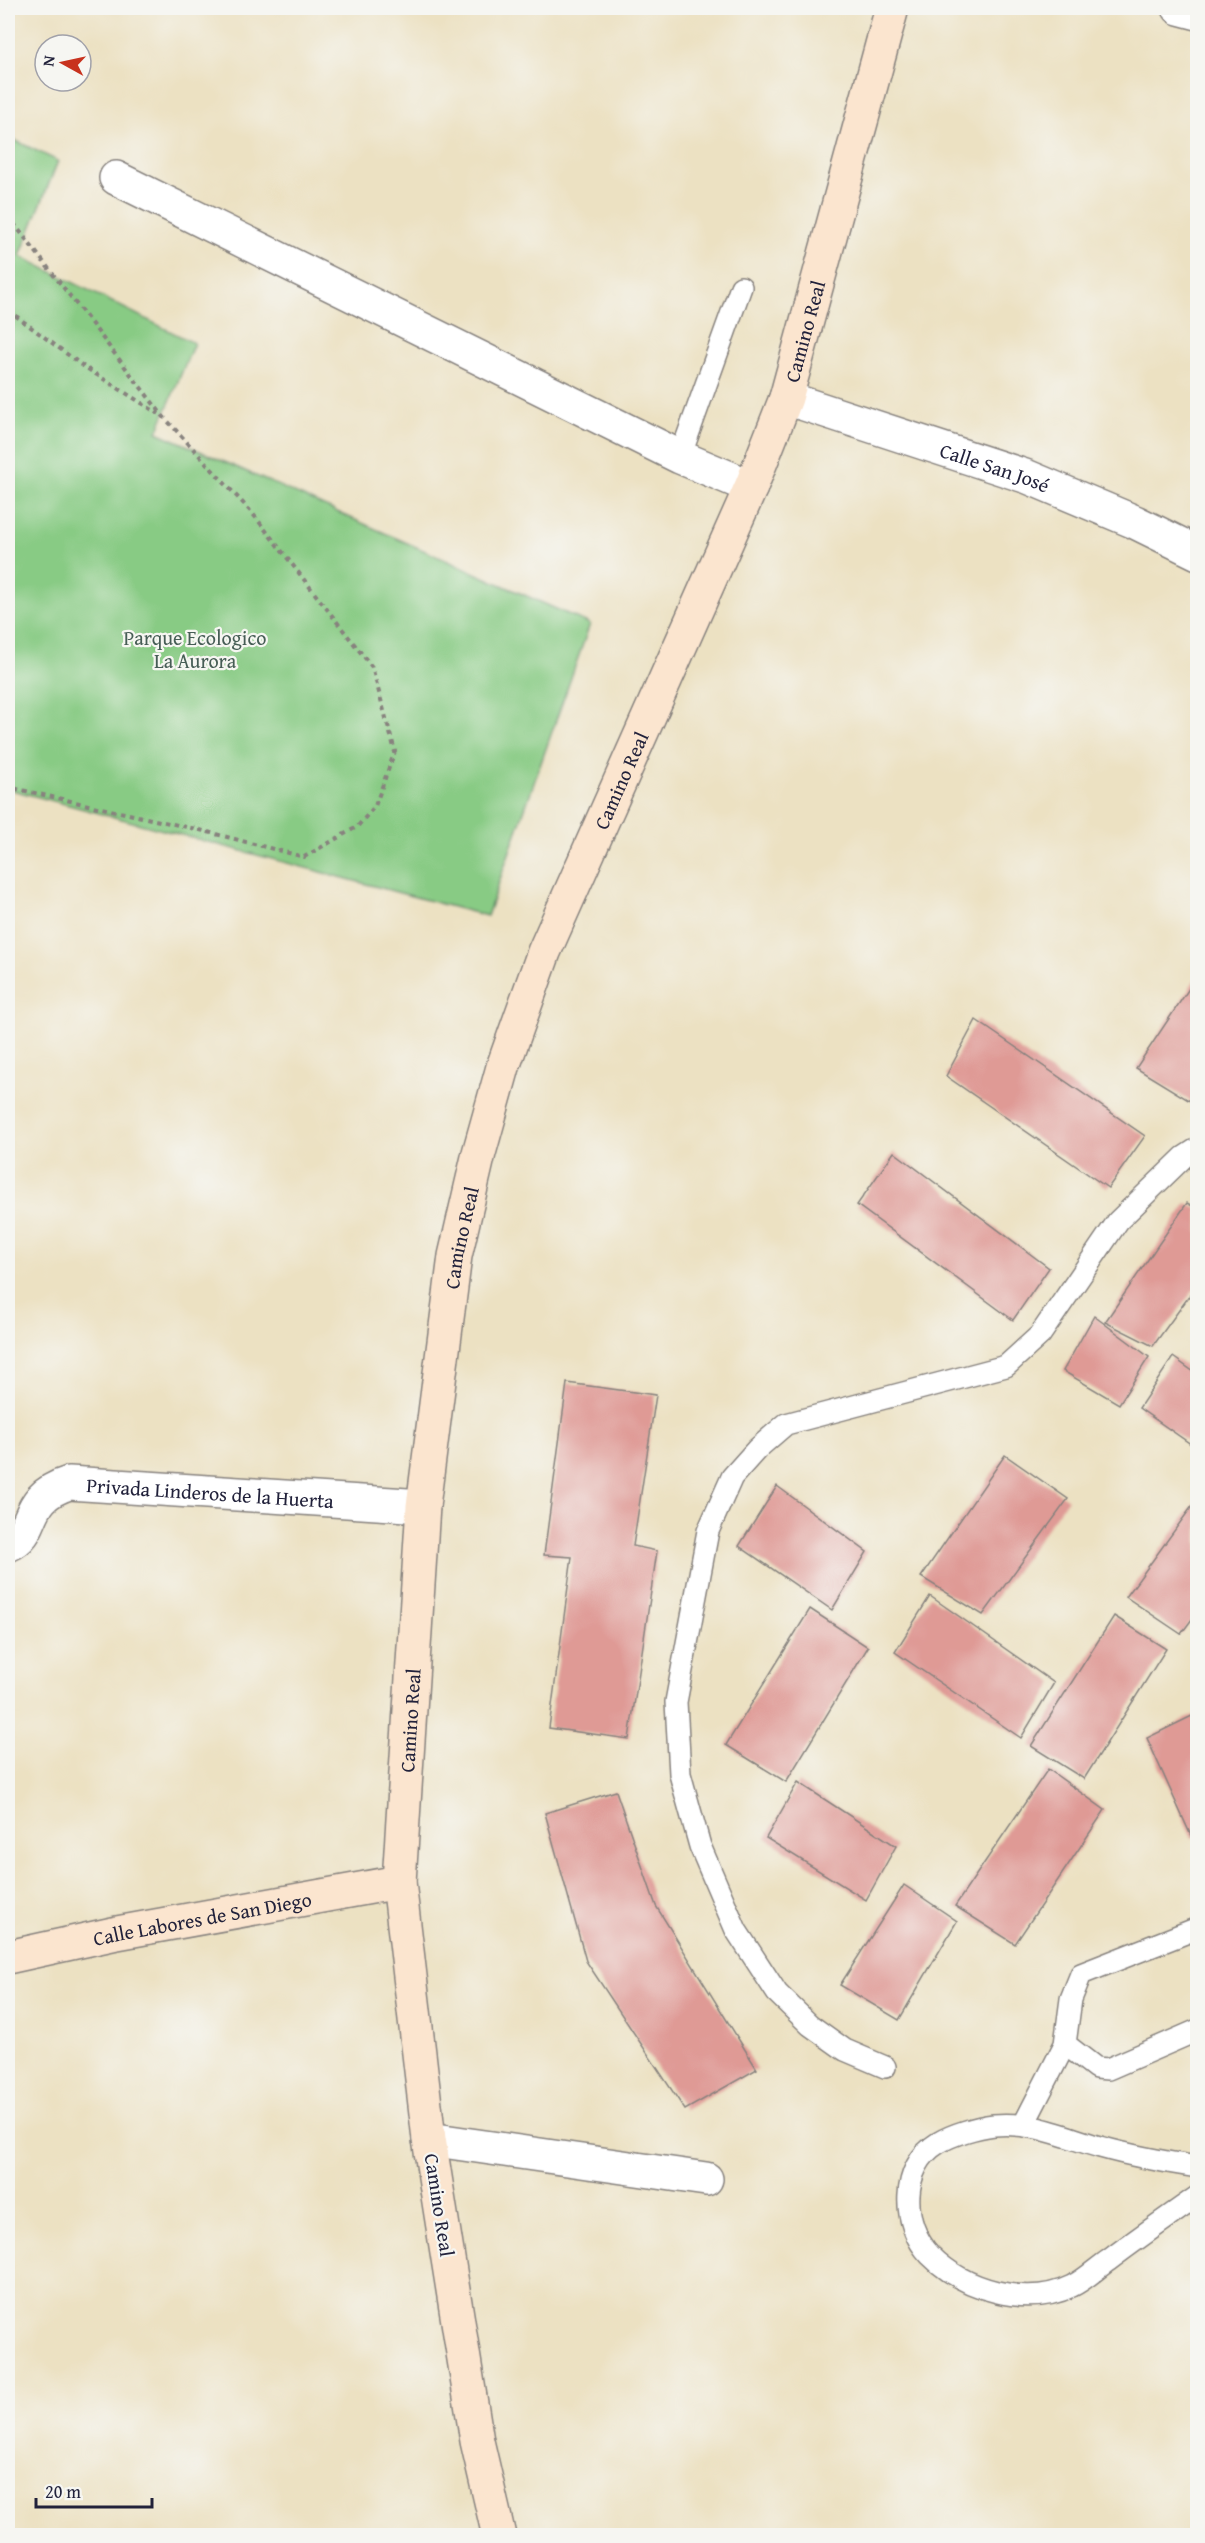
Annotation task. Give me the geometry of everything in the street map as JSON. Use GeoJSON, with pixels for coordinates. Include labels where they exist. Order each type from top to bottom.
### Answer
{"type":"FeatureCollection","features":[{"type":"Feature","properties":{"kind":"street","name":"Camino Real"},"geometry":{"type":"LineString","coordinates":[[499,2535],[477,2441],[429,2139],[399,1882],[423,1506],[455,1256],[478,1153],[503,1067],[544,952],[751,487],[786,398],[891,8]]}},
{"type":"Feature","properties":{"kind":"street"},"geometry":{"type":"LineString","coordinates":[[1179,8],[1197,13]]}},
{"type":"Feature","properties":{"kind":"street"},"geometry":{"type":"LineString","coordinates":[[116,178],[681,457],[751,487]]}},
{"type":"Feature","properties":{"kind":"street","name":"Calle San José"},"geometry":{"type":"LineString","coordinates":[[786,398],[1028,477],[1135,522],[1197,553]]}},
{"type":"Feature","properties":{"kind":"street","name":"Privada Linderos de la Huerta"},"geometry":{"type":"LineString","coordinates":[[16,1538],[39,1499],[53,1488],[69,1483],[423,1506]]}},
{"type":"Feature","properties":{"kind":"street","name":"Calle Labores de San Diego"},"geometry":{"type":"LineString","coordinates":[[8,1957],[117,1933],[399,1882]]}},
{"type":"Feature","properties":{"kind":"street"},"geometry":{"type":"LineString","coordinates":[[429,2139],[706,2179]]}},
{"type":"Feature","properties":{"kind":"lane"},"geometry":{"type":"LineString","coordinates":[[681,457],[741,287]]}},
{"type":"Feature","properties":{"kind":"lane"},"geometry":{"type":"LineString","coordinates":[[885,2067],[845,2050],[810,2025],[777,1993],[736,1930],[700,1846],[680,1774],[676,1702],[708,1531],[732,1477],[757,1449],[786,1424],[1006,1366],[1040,1335],[1118,1221],[1197,1148]]}},
{"type":"Feature","properties":{"kind":"lane"},"geometry":{"type":"LineString","coordinates":[[1024,2124],[1065,2044],[1071,1999],[1081,1974],[1197,1928]]}},
{"type":"Feature","properties":{"kind":"lane"},"geometry":{"type":"LineString","coordinates":[[1065,2044],[1096,2068],[1108,2068],[1197,2030]]}},
{"type":"Feature","properties":{"kind":"lane"},"geometry":{"type":"LineString","coordinates":[[1197,2167],[1102,2148],[1024,2124],[993,2125],[938,2144],[919,2162],[910,2184],[908,2210],[916,2233],[930,2255],[953,2272],[992,2293],[1035,2296],[1072,2286],[1197,2196]]}},
{"type":"Feature","properties":{"kind":"path"},"geometry":{"type":"LineString","coordinates":[[8,216],[163,416],[254,514],[372,667],[395,751],[375,806],[357,827],[304,856],[8,787]]}},
{"type":"Feature","properties":{"kind":"path"},"geometry":{"type":"LineString","coordinates":[[8,310],[83,366],[163,416]]}},
{"type":"Feature","properties":{"kind":"green space","name":"Parque Ecologico La Aurora"},"geometry":{"type":"Polygon","coordinates":[[[8,137],[58,161],[20,256],[194,343],[157,432],[590,624],[487,916],[8,789],[8,137]]]}},
{"type":"Feature","properties":{"kind":"building"},"geometry":{"type":"Polygon","coordinates":[[[1198,975],[1198,1106],[1136,1068],[1198,975]]]}},
{"type":"Feature","properties":{"kind":"building"},"geometry":{"type":"Polygon","coordinates":[[[976,1020],[1145,1136],[1108,1188],[946,1076],[976,1020]]]}},
{"type":"Feature","properties":{"kind":"building"},"geometry":{"type":"Polygon","coordinates":[[[894,1152],[1049,1268],[1013,1320],[857,1205],[894,1152]]]}},
{"type":"Feature","properties":{"kind":"building"},"geometry":{"type":"Polygon","coordinates":[[[1187,1203],[1198,1209],[1198,1284],[1153,1346],[1105,1322],[1187,1203]]]}},
{"type":"Feature","properties":{"kind":"building"},"geometry":{"type":"Polygon","coordinates":[[[1094,1316],[1149,1357],[1119,1404],[1063,1371],[1094,1316]]]}},
{"type":"Feature","properties":{"kind":"building"},"geometry":{"type":"Polygon","coordinates":[[[1173,1357],[1198,1375],[1198,1449],[1139,1408],[1173,1357]]]}},
{"type":"Feature","properties":{"kind":"building"},"geometry":{"type":"Polygon","coordinates":[[[567,1383],[656,1395],[633,1546],[657,1551],[629,1739],[549,1728],[572,1557],[544,1555],[567,1383]]]}},
{"type":"Feature","properties":{"kind":"building"},"geometry":{"type":"Polygon","coordinates":[[[1005,1455],[1068,1499],[983,1615],[921,1577],[1005,1455]]]}},
{"type":"Feature","properties":{"kind":"building"},"geometry":{"type":"Polygon","coordinates":[[[777,1486],[867,1552],[832,1610],[739,1546],[777,1486]]]}},
{"type":"Feature","properties":{"kind":"building"},"geometry":{"type":"Polygon","coordinates":[[[1198,1498],[1198,1611],[1181,1634],[1126,1597],[1198,1498]]]}},
{"type":"Feature","properties":{"kind":"building"},"geometry":{"type":"Polygon","coordinates":[[[930,1596],[1054,1683],[1021,1738],[895,1652],[930,1596]]]}},
{"type":"Feature","properties":{"kind":"building"},"geometry":{"type":"Polygon","coordinates":[[[810,1609],[868,1647],[786,1782],[726,1745],[810,1609]]]}},
{"type":"Feature","properties":{"kind":"building"},"geometry":{"type":"Polygon","coordinates":[[[1114,1616],[1166,1649],[1084,1779],[1031,1746],[1114,1616]]]}},
{"type":"Feature","properties":{"kind":"building"},"geometry":{"type":"Polygon","coordinates":[[[1198,1713],[1198,1836],[1192,1838],[1147,1738],[1198,1713]]]}},
{"type":"Feature","properties":{"kind":"building"},"geometry":{"type":"Polygon","coordinates":[[[1048,1769],[1105,1810],[1015,1944],[955,1906],[1048,1769]]]}},
{"type":"Feature","properties":{"kind":"building"},"geometry":{"type":"Polygon","coordinates":[[[798,1782],[896,1846],[866,1900],[766,1838],[798,1782]]]}},
{"type":"Feature","properties":{"kind":"building"},"geometry":{"type":"Polygon","coordinates":[[[616,1791],[656,1906],[757,2069],[685,2110],[586,1961],[545,1813],[616,1791]]]}},
{"type":"Feature","properties":{"kind":"building"},"geometry":{"type":"Polygon","coordinates":[[[904,1885],[957,1921],[899,2020],[840,1985],[904,1885]]]}}]}
